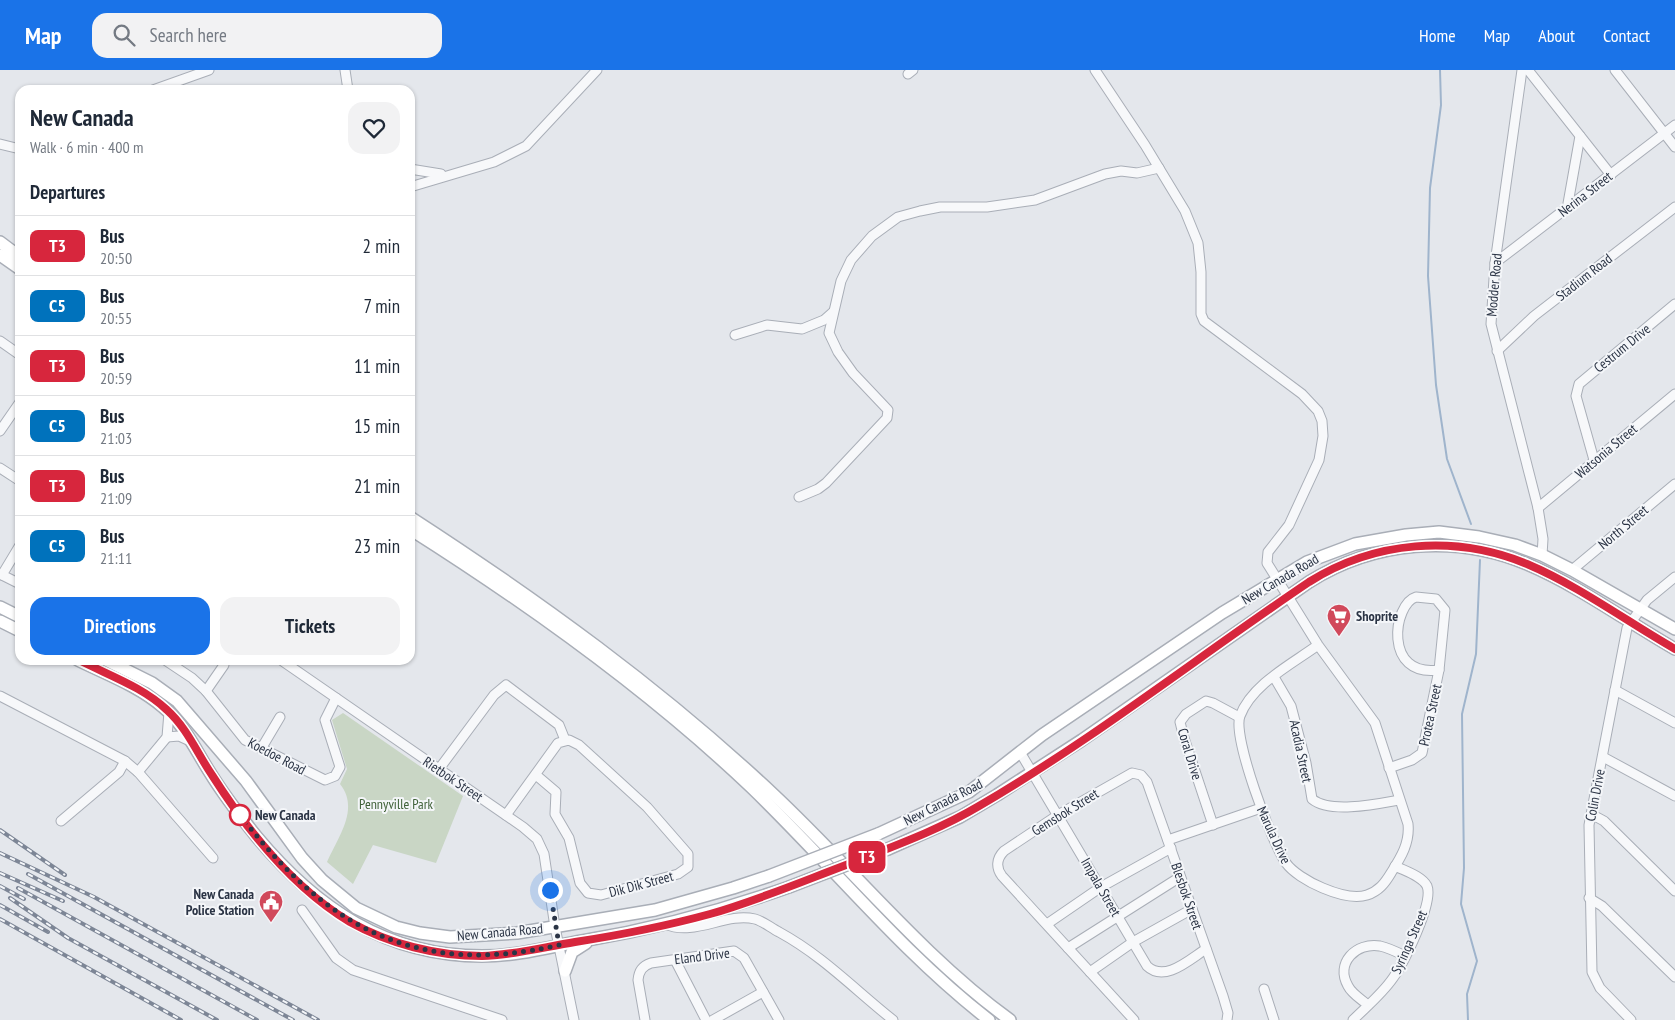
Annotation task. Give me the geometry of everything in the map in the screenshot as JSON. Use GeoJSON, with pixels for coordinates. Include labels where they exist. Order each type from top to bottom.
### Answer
{"type":"FeatureCollection","features":[{"type":"Feature","properties":{"kind":"main road"},"geometry":{"type":"LineString","coordinates":[[0,242],[15,253]]}},
{"type":"Feature","properties":{"kind":"main road"},"geometry":{"type":"LineString","coordinates":[[0,255],[15,266]]}},
{"type":"Feature","properties":{"kind":"main road"},"geometry":{"type":"LineString","coordinates":[[415,519],[549,610],[665,699],[795,815],[952,972],[1010,1020]]}},
{"type":"Feature","properties":{"kind":"main road"},"geometry":{"type":"LineString","coordinates":[[415,532],[542,617],[693,735],[773,808],[919,958],[989,1020]]}},
{"type":"Feature","properties":{"kind":"main road","name":"New Canada Road"},"geometry":{"type":"LineString","coordinates":[[116,665],[152,683],[177,701],[246,781],[314,871],[345,900],[368,914],[396,927],[438,936],[465,937],[517,933],[655,910],[769,876],[878,834],[969,792],[1020,752],[1222,613],[1316,558],[1355,544],[1415,533],[1451,533],[1515,545],[1542,555],[1572,570],[1675,628]]}},
{"type":"Feature","properties":{"kind":"main road","name":"New Canada Road"},"geometry":{"type":"LineString","coordinates":[[88,665],[146,695],[169,712],[192,742],[219,786],[273,856],[310,892],[349,921],[393,941],[448,953],[505,954],[594,939],[665,924],[731,907],[888,849],[960,816],[1034,772],[1326,571],[1364,556],[1420,545],[1456,546],[1511,558],[1545,573],[1675,649]]}},
{"type":"Feature","properties":{"kind":"main road"},"geometry":{"type":"LineString","coordinates":[[0,607],[15,614]]}},
{"type":"Feature","properties":{"kind":"main road"},"geometry":{"type":"LineString","coordinates":[[0,621],[15,628]]}},
{"type":"Feature","properties":{"kind":"main road"},"geometry":{"type":"LineString","coordinates":[[565,971],[572,952],[594,939]]}},
{"type":"Feature","properties":{"kind":"street"},"geometry":{"type":"LineString","coordinates":[[167,85],[209,70]]}},
{"type":"Feature","properties":{"kind":"street"},"geometry":{"type":"LineString","coordinates":[[344,70],[347,85]]}},
{"type":"Feature","properties":{"kind":"street"},"geometry":{"type":"LineString","coordinates":[[415,185],[494,162],[526,146],[597,70]]}},
{"type":"Feature","properties":{"kind":"street","name":"Marula Drive"},"geometry":{"type":"LineString","coordinates":[[1095,70],[1179,199],[1196,237],[1201,272],[1201,301],[1204,321],[1302,394],[1318,411],[1322,421],[1323,436],[1319,460],[1289,525],[1268,552],[1267,562],[1286,597],[1318,645],[1375,723],[1408,824],[1409,837],[1395,866],[1382,886],[1364,896],[1330,890],[1306,881],[1285,862],[1261,808],[1246,758],[1239,717]]}},
{"type":"Feature","properties":{"kind":"street","name":"Modder Road"},"geometry":{"type":"LineString","coordinates":[[1522,70],[1495,263],[1490,314],[1497,352],[1538,508],[1543,539],[1542,555]]}},
{"type":"Feature","properties":{"kind":"street"},"geometry":{"type":"LineString","coordinates":[[1528,70],[1611,174]]}},
{"type":"Feature","properties":{"kind":"street"},"geometry":{"type":"LineString","coordinates":[[1615,70],[1675,148]]}},
{"type":"Feature","properties":{"kind":"street","name":"Nerina Street"},"geometry":{"type":"LineString","coordinates":[[1495,263],[1675,125]]}},
{"type":"Feature","properties":{"kind":"street"},"geometry":{"type":"LineString","coordinates":[[1567,209],[1580,136]]}},
{"type":"Feature","properties":{"kind":"street"},"geometry":{"type":"LineString","coordinates":[[0,144],[15,148]]}},
{"type":"Feature","properties":{"kind":"street"},"geometry":{"type":"LineString","coordinates":[[799,497],[818,489],[826,483],[887,418],[888,410],[853,374],[838,352],[829,333],[842,281],[851,260],[872,236],[898,217],[940,207],[987,207],[1036,200],[1105,174],[1121,171],[1137,173],[1159,168]]}},
{"type":"Feature","properties":{"kind":"street"},"geometry":{"type":"LineString","coordinates":[[415,170],[432,174],[449,174]]}},
{"type":"Feature","properties":{"kind":"street","name":"Stadium Road"},"geometry":{"type":"LineString","coordinates":[[1497,352],[1534,316],[1675,206]]}},
{"type":"Feature","properties":{"kind":"street","name":"Cestrum Drive"},"geometry":{"type":"LineString","coordinates":[[1594,460],[1576,396],[1581,381],[1675,304]]}},
{"type":"Feature","properties":{"kind":"street"},"geometry":{"type":"LineString","coordinates":[[735,335],[767,326],[802,329],[824,320],[833,312]]}},
{"type":"Feature","properties":{"kind":"street"},"geometry":{"type":"LineString","coordinates":[[0,341],[15,352]]}},
{"type":"Feature","properties":{"kind":"street","name":"Watsonia Street"},"geometry":{"type":"LineString","coordinates":[[1538,508],[1675,394]]}},
{"type":"Feature","properties":{"kind":"street"},"geometry":{"type":"LineString","coordinates":[[0,431],[15,409]]}},
{"type":"Feature","properties":{"kind":"street"},"geometry":{"type":"LineString","coordinates":[[0,468],[15,478]]}},
{"type":"Feature","properties":{"kind":"street","name":"North Street"},"geometry":{"type":"LineString","coordinates":[[1572,570],[1675,484]]}},
{"type":"Feature","properties":{"kind":"street"},"geometry":{"type":"LineString","coordinates":[[15,553],[1,575],[15,582]]}},
{"type":"Feature","properties":{"kind":"street","name":"Colin Drive"},"geometry":{"type":"LineString","coordinates":[[1631,1020],[1600,988],[1593,977],[1588,837],[1614,690],[1630,622],[1640,608],[1675,577]]}},
{"type":"Feature","properties":{"kind":"street","name":"Protea Street"},"geometry":{"type":"LineString","coordinates":[[1389,768],[1412,760],[1422,753],[1439,670],[1444,610],[1436,599],[1424,596],[1412,598],[1403,610],[1398,645],[1399,651],[1405,661],[1417,670],[1425,672],[1439,670]]}},
{"type":"Feature","properties":{"kind":"street"},"geometry":{"type":"LineString","coordinates":[[1239,717],[1250,699],[1274,676],[1318,645]]}},
{"type":"Feature","properties":{"kind":"street","name":"Koedoe Road"},"geometry":{"type":"LineString","coordinates":[[174,665],[184,671],[206,692],[242,737],[261,749],[321,778],[331,778],[338,772],[341,765],[325,720],[336,698]]}},
{"type":"Feature","properties":{"kind":"street"},"geometry":{"type":"LineString","coordinates":[[206,692],[224,665]]}},
{"type":"Feature","properties":{"kind":"street","name":"Rietbok Street"},"geometry":{"type":"LineString","coordinates":[[288,665],[530,832],[541,847],[574,1020]]}},
{"type":"Feature","properties":{"kind":"street","name":"Acadia Street"},"geometry":{"type":"LineString","coordinates":[[1274,676],[1291,706],[1306,763],[1309,791],[1314,801],[1325,805],[1364,807],[1399,800]]}},
{"type":"Feature","properties":{"kind":"street"},"geometry":{"type":"LineString","coordinates":[[439,769],[494,694],[506,685],[559,725],[565,740],[553,749],[506,816]]}},
{"type":"Feature","properties":{"kind":"street"},"geometry":{"type":"LineString","coordinates":[[1614,690],[1675,723]]}},
{"type":"Feature","properties":{"kind":"street"},"geometry":{"type":"LineString","coordinates":[[0,696],[125,761],[138,772],[213,858]]}},
{"type":"Feature","properties":{"kind":"street","name":"Coral Drive"},"geometry":{"type":"LineString","coordinates":[[1213,824],[1180,722],[1186,714],[1206,701],[1239,717]]}},
{"type":"Feature","properties":{"kind":"street"},"geometry":{"type":"LineString","coordinates":[[138,772],[167,737],[169,712]]}},
{"type":"Feature","properties":{"kind":"street"},"geometry":{"type":"LineString","coordinates":[[261,749],[280,717]]}},
{"type":"Feature","properties":{"kind":"street"},"geometry":{"type":"LineString","coordinates":[[167,737],[179,736],[192,742]]}},
{"type":"Feature","properties":{"kind":"street","name":"Dik Dik Street"},"geometry":{"type":"LineString","coordinates":[[536,775],[556,792],[555,814],[569,838],[580,882],[588,894],[601,895],[687,870],[688,854],[647,807],[579,745],[565,740]]}},
{"type":"Feature","properties":{"kind":"street","name":"Impala Street"},"geometry":{"type":"LineString","coordinates":[[1020,752],[1034,772],[1147,966],[1158,972],[1172,970],[1206,949]]}},
{"type":"Feature","properties":{"kind":"street"},"geometry":{"type":"LineString","coordinates":[[1603,757],[1675,796]]}},
{"type":"Feature","properties":{"kind":"street"},"geometry":{"type":"LineString","coordinates":[[61,821],[119,772],[125,761]]}},
{"type":"Feature","properties":{"kind":"street","name":"Gemsbok Street"},"geometry":{"type":"LineString","coordinates":[[1046,924],[1000,873],[997,863],[1001,853],[1119,778],[1132,773],[1140,774]]}},
{"type":"Feature","properties":{"kind":"street","name":"Blesbok Street"},"geometry":{"type":"LineString","coordinates":[[1140,774],[1147,782],[1223,996],[1228,1013],[1227,1020]]}},
{"type":"Feature","properties":{"kind":"street"},"geometry":{"type":"LineString","coordinates":[[1666,791],[1675,801]]}},
{"type":"Feature","properties":{"kind":"street"},"geometry":{"type":"LineString","coordinates":[[1134,1020],[1046,924],[1169,844],[1213,824],[1261,808]]}},
{"type":"Feature","properties":{"kind":"street"},"geometry":{"type":"LineString","coordinates":[[1591,814],[1604,821],[1675,891]]}},
{"type":"Feature","properties":{"kind":"street","name":"Syringa Street"},"geometry":{"type":"LineString","coordinates":[[1353,1020],[1394,978],[1406,956],[1422,917],[1428,892],[1424,882],[1395,866]]}},
{"type":"Feature","properties":{"kind":"street"},"geometry":{"type":"LineString","coordinates":[[1068,948],[1117,915],[1180,877]]}},
{"type":"Feature","properties":{"kind":"street"},"geometry":{"type":"LineString","coordinates":[[1590,898],[1602,906],[1675,977]]}},
{"type":"Feature","properties":{"kind":"street"},"geometry":{"type":"LineString","coordinates":[[1090,972],[1133,942],[1192,909]]}},
{"type":"Feature","properties":{"kind":"street"},"geometry":{"type":"LineString","coordinates":[[302,910],[336,958],[353,970],[502,1020]]}},
{"type":"Feature","properties":{"kind":"street"},"geometry":{"type":"LineString","coordinates":[[665,924],[674,928],[688,928],[737,920],[756,920],[795,940],[833,967],[892,1020]]}},
{"type":"Feature","properties":{"kind":"street"},"geometry":{"type":"LineString","coordinates":[[1368,1005],[1354,994],[1346,981],[1344,970],[1349,955],[1359,948],[1378,946],[1406,956]]}},
{"type":"Feature","properties":{"kind":"street","name":"Eland Drive"},"geometry":{"type":"LineString","coordinates":[[645,1020],[638,984],[639,974],[648,963],[729,951],[738,952],[744,958],[779,1020]]}},
{"type":"Feature","properties":{"kind":"street"},"geometry":{"type":"LineString","coordinates":[[675,960],[706,1020]]}},
{"type":"Feature","properties":{"kind":"street"},"geometry":{"type":"LineString","coordinates":[[1264,990],[1274,1020]]}},
{"type":"Feature","properties":{"kind":"street"},"geometry":{"type":"LineString","coordinates":[[713,1020],[763,992]]}},
{"type":"Feature","properties":{"kind":"green space","name":"Pennyville Park"},"geometry":{"type":"Polygon","coordinates":[[[343,713],[463,796],[436,863],[373,845],[353,884],[327,862],[348,813],[346,794],[340,784],[347,769],[332,720],[343,713]]]}},
{"type":"Feature","properties":{"kind":"waterway"},"geometry":{"type":"LineString","coordinates":[[1440,70],[1441,105],[1430,188],[1428,276],[1436,385],[1447,459],[1471,524]]}},
{"type":"Feature","properties":{"kind":"waterway"},"geometry":{"type":"LineString","coordinates":[[1468,1020],[1467,994],[1477,961],[1461,904],[1464,868],[1462,714],[1476,654],[1480,560]]}},
{"type":"Feature","properties":{"kind":"railway"},"geometry":{"type":"LineString","coordinates":[[0,830],[65,875]]}},
{"type":"Feature","properties":{"kind":"railway"},"geometry":{"type":"LineString","coordinates":[[0,853],[94,897],[318,1020]]}},
{"type":"Feature","properties":{"kind":"railway"},"geometry":{"type":"LineString","coordinates":[[0,873],[63,901]]}},
{"type":"Feature","properties":{"kind":"railway"},"geometry":{"type":"LineString","coordinates":[[28,874],[293,1020]]}},
{"type":"Feature","properties":{"kind":"railway"},"geometry":{"type":"LineString","coordinates":[[0,886],[24,899]]}},
{"type":"Feature","properties":{"kind":"railway"},"geometry":{"type":"LineString","coordinates":[[18,888],[257,1020]]}},
{"type":"Feature","properties":{"kind":"railway"},"geometry":{"type":"LineString","coordinates":[[10,898],[68,938],[217,1020]]}},
{"type":"Feature","properties":{"kind":"railway"},"geometry":{"type":"LineString","coordinates":[[0,905],[48,932]]}},
{"type":"Feature","properties":{"kind":"railway"},"geometry":{"type":"LineString","coordinates":[[0,919],[181,1020]]}},
{"type":"Feature","properties":{"kind":"bus line","name":"T3"},"geometry":{"type":"LineString","coordinates":[[89,665],[131,686],[156,701],[169,712],[186,732],[211,774],[243,819],[277,860],[317,898],[349,921],[393,941],[428,950],[483,956],[538,950],[617,935],[708,914],[789,887],[933,830],[979,806],[1034,772],[1326,571],[1343,563],[1377,552],[1431,545],[1456,546],[1511,558],[1559,580],[1675,649]]}},
{"type":"Feature","properties":{"kind":"place","name":"Shoprite"},"geometry":{"type":"Point","coordinates":[1339,637]}},
{"type":"Feature","properties":{"kind":"place","name":"New Canada"},"geometry":{"type":"Point","coordinates":[240,815]}},
{"type":"Feature","properties":{"kind":"place","name":"New Canada Police Station"},"geometry":{"type":"Point","coordinates":[271,923]}},
{"type":"Feature","properties":{"kind":"route"},"geometry":{"type":"LineString","coordinates":[[240,815],[277,860],[317,898],[349,921],[393,941],[412,947],[483,956],[520,953],[559,945],[550,890]]}}]}
